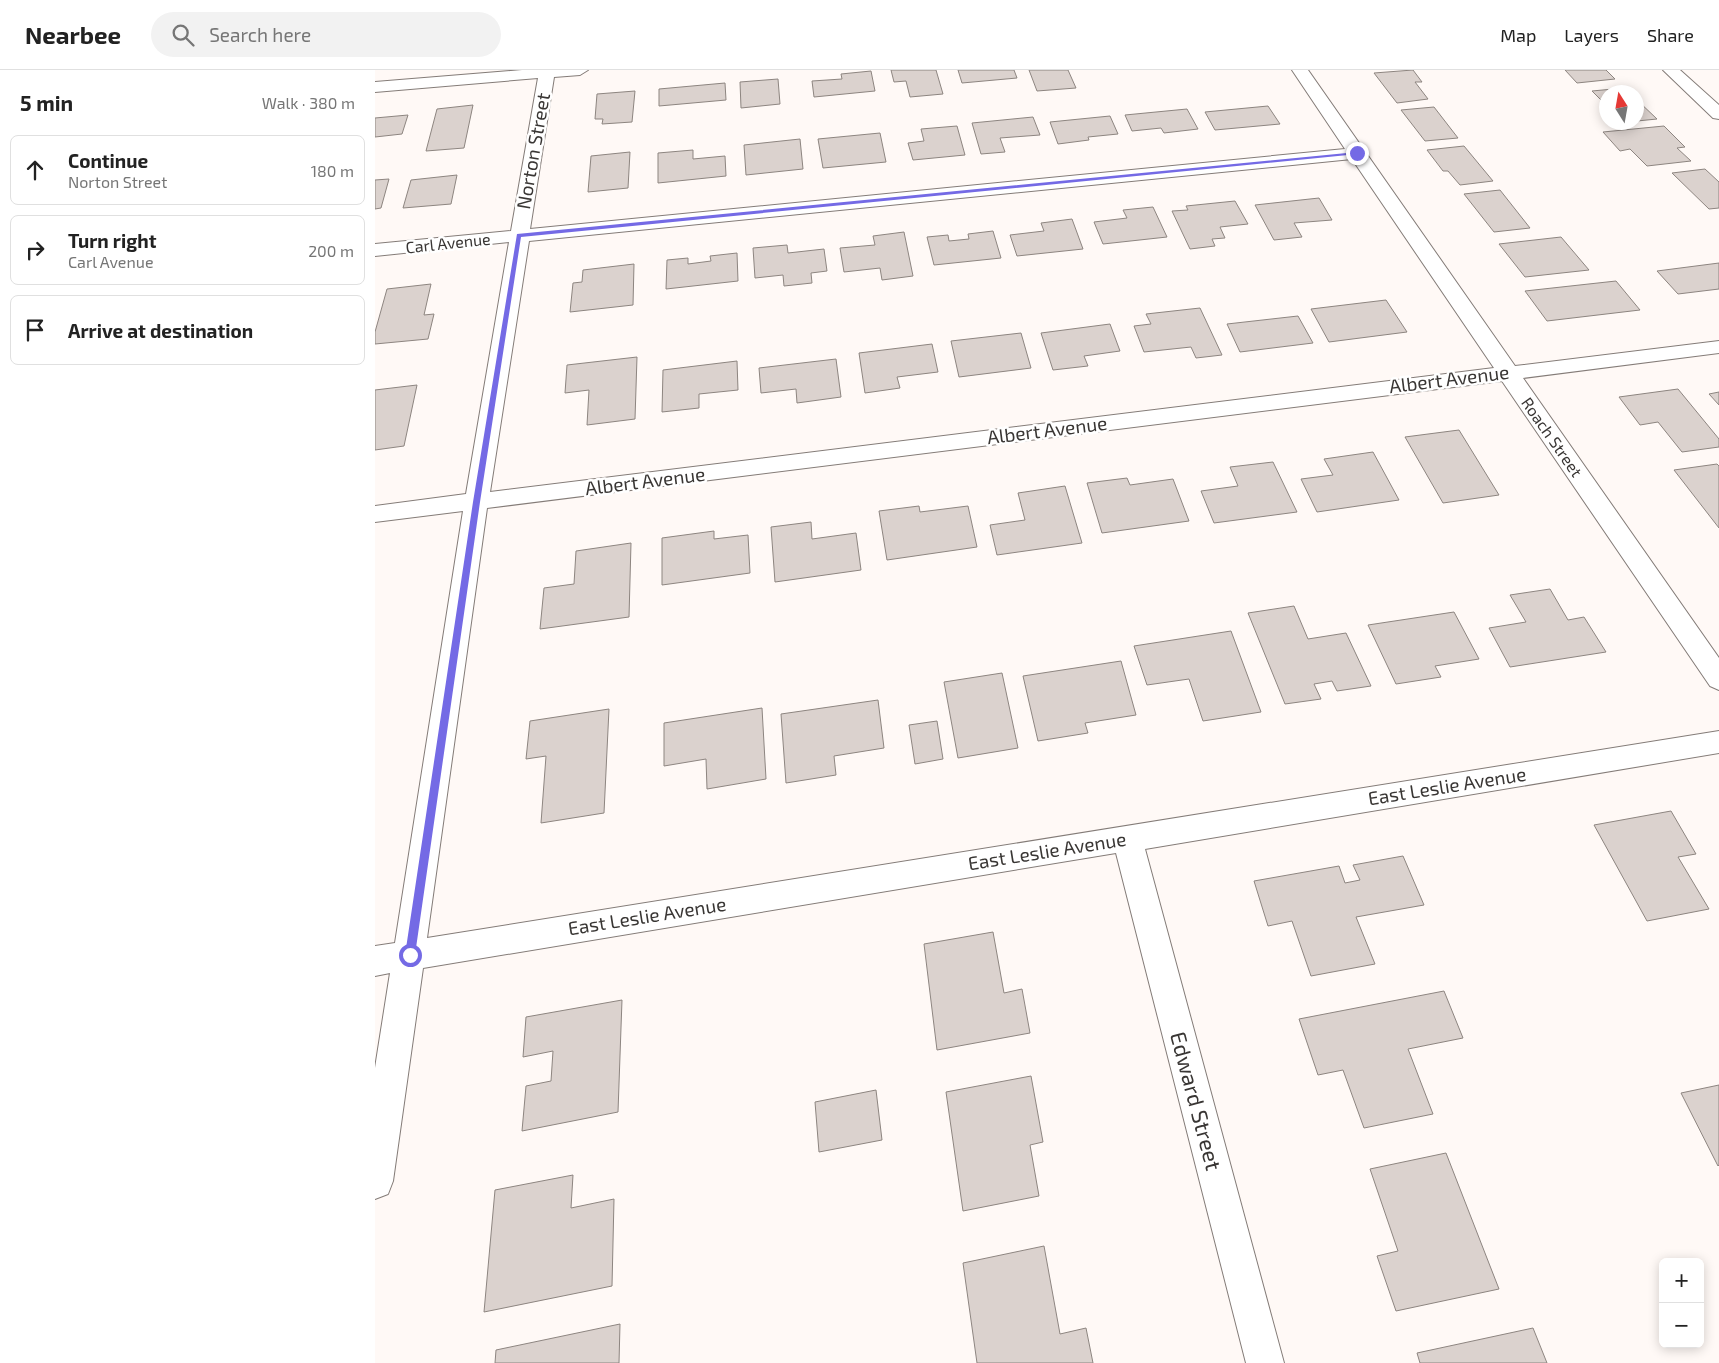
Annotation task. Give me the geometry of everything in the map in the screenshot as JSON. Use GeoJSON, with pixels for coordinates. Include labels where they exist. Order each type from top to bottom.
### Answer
{"type":"FeatureCollection","features":[{"type":"Feature","properties":{"kind":"street"},"geometry":{"type":"LineString","coordinates":[[375,87],[546,71],[580,70]]}},
{"type":"Feature","properties":{"kind":"street","name":"Roach Street"},"geometry":{"type":"LineString","coordinates":[[1300,70],[1719,679]]}},
{"type":"Feature","properties":{"kind":"street"},"geometry":{"type":"LineString","coordinates":[[1671,70],[1719,114]]}},
{"type":"Feature","properties":{"kind":"street","name":"Norton Street"},"geometry":{"type":"LineString","coordinates":[[375,1181],[476,502],[546,71]]}},
{"type":"Feature","properties":{"kind":"street","name":"Carl Avenue"},"geometry":{"type":"LineString","coordinates":[[375,250],[1357,153]]}},
{"type":"Feature","properties":{"kind":"street","name":"Albert Avenue"},"geometry":{"type":"LineString","coordinates":[[375,514],[1719,347]]}},
{"type":"Feature","properties":{"kind":"street","name":"East Leslie Avenue"},"geometry":{"type":"LineString","coordinates":[[375,961],[1719,742]]}},
{"type":"Feature","properties":{"kind":"street","name":"Edward Street"},"geometry":{"type":"LineString","coordinates":[[1127,838],[1265,1363]]}},
{"type":"Feature","properties":{"kind":"building"},"geometry":{"type":"Polygon","coordinates":[[[891,70],[936,70],[943,94],[910,97],[906,81],[894,82],[891,70]]]}},
{"type":"Feature","properties":{"kind":"building"},"geometry":{"type":"Polygon","coordinates":[[[958,70],[1014,70],[1017,78],[962,83],[958,70]]]}},
{"type":"Feature","properties":{"kind":"building"},"geometry":{"type":"Polygon","coordinates":[[[1029,70],[1068,70],[1076,88],[1037,91],[1029,70]]]}},
{"type":"Feature","properties":{"kind":"building"},"geometry":{"type":"Polygon","coordinates":[[[1413,70],[1422,82],[1415,82],[1428,99],[1397,103],[1374,73],[1413,70]]]}},
{"type":"Feature","properties":{"kind":"building"},"geometry":{"type":"Polygon","coordinates":[[[1565,70],[1606,70],[1615,79],[1577,83],[1565,70]]]}},
{"type":"Feature","properties":{"kind":"building"},"geometry":{"type":"Polygon","coordinates":[[[871,71],[875,91],[814,97],[812,81],[842,79],[841,74],[871,71]]]}},
{"type":"Feature","properties":{"kind":"building"},"geometry":{"type":"Polygon","coordinates":[[[778,79],[780,104],[741,108],[740,82],[778,79]]]}},
{"type":"Feature","properties":{"kind":"building"},"geometry":{"type":"Polygon","coordinates":[[[725,83],[726,100],[659,106],[659,89],[725,83]]]}},
{"type":"Feature","properties":{"kind":"building"},"geometry":{"type":"Polygon","coordinates":[[[1599,90],[1599,98],[1592,91],[1599,90]]]}},
{"type":"Feature","properties":{"kind":"building"},"geometry":{"type":"Polygon","coordinates":[[[635,91],[632,122],[602,124],[603,119],[595,119],[597,94],[635,91]]]}},
{"type":"Feature","properties":{"kind":"building"},"geometry":{"type":"Polygon","coordinates":[[[473,105],[464,148],[426,151],[437,109],[473,105]]]}},
{"type":"Feature","properties":{"kind":"building"},"geometry":{"type":"Polygon","coordinates":[[[1268,106],[1280,124],[1215,130],[1205,112],[1268,106]]]}},
{"type":"Feature","properties":{"kind":"building"},"geometry":{"type":"Polygon","coordinates":[[[1434,107],[1458,138],[1425,141],[1401,110],[1434,107]]]}},
{"type":"Feature","properties":{"kind":"building"},"geometry":{"type":"Polygon","coordinates":[[[1644,107],[1657,119],[1644,120],[1644,107]]]}},
{"type":"Feature","properties":{"kind":"building"},"geometry":{"type":"Polygon","coordinates":[[[1187,109],[1198,129],[1164,133],[1161,128],[1132,131],[1125,115],[1187,109]]]}},
{"type":"Feature","properties":{"kind":"building"},"geometry":{"type":"Polygon","coordinates":[[[408,115],[402,134],[375,137],[375,118],[408,115]]]}},
{"type":"Feature","properties":{"kind":"building"},"geometry":{"type":"Polygon","coordinates":[[[1110,116],[1118,134],[1088,137],[1089,140],[1058,144],[1050,122],[1110,116]]]}},
{"type":"Feature","properties":{"kind":"building"},"geometry":{"type":"Polygon","coordinates":[[[1033,117],[1040,135],[1000,138],[1005,152],[981,154],[972,123],[1033,117]]]}},
{"type":"Feature","properties":{"kind":"building"},"geometry":{"type":"Polygon","coordinates":[[[957,126],[965,155],[913,160],[908,143],[924,141],[921,129],[957,126]]]}},
{"type":"Feature","properties":{"kind":"building"},"geometry":{"type":"Polygon","coordinates":[[[1664,126],[1685,147],[1677,148],[1691,161],[1647,166],[1630,149],[1620,151],[1603,132],[1644,130],[1644,128],[1664,126]]]}},
{"type":"Feature","properties":{"kind":"building"},"geometry":{"type":"Polygon","coordinates":[[[880,133],[886,162],[823,168],[818,139],[880,133]]]}},
{"type":"Feature","properties":{"kind":"building"},"geometry":{"type":"Polygon","coordinates":[[[800,139],[803,169],[746,175],[744,145],[800,139]]]}},
{"type":"Feature","properties":{"kind":"building"},"geometry":{"type":"Polygon","coordinates":[[[1464,146],[1493,181],[1460,185],[1448,171],[1443,171],[1427,150],[1464,146]]]}},
{"type":"Feature","properties":{"kind":"building"},"geometry":{"type":"Polygon","coordinates":[[[693,150],[693,159],[725,156],[726,176],[658,183],[658,153],[693,150]]]}},
{"type":"Feature","properties":{"kind":"building"},"geometry":{"type":"Polygon","coordinates":[[[630,152],[628,188],[588,192],[591,156],[630,152]]]}},
{"type":"Feature","properties":{"kind":"building"},"geometry":{"type":"Polygon","coordinates":[[[1705,169],[1719,182],[1719,208],[1709,209],[1672,173],[1705,169]]]}},
{"type":"Feature","properties":{"kind":"building"},"geometry":{"type":"Polygon","coordinates":[[[457,175],[451,204],[403,208],[411,180],[457,175]]]}},
{"type":"Feature","properties":{"kind":"building"},"geometry":{"type":"Polygon","coordinates":[[[389,179],[381,208],[375,209],[375,180],[389,179]]]}},
{"type":"Feature","properties":{"kind":"building"},"geometry":{"type":"Polygon","coordinates":[[[1500,190],[1530,228],[1494,232],[1464,194],[1500,190]]]}},
{"type":"Feature","properties":{"kind":"building"},"geometry":{"type":"Polygon","coordinates":[[[1319,198],[1332,220],[1294,223],[1302,237],[1274,240],[1255,205],[1319,198]]]}},
{"type":"Feature","properties":{"kind":"building"},"geometry":{"type":"Polygon","coordinates":[[[1235,201],[1248,224],[1220,227],[1225,238],[1212,239],[1215,246],[1190,249],[1172,211],[1188,210],[1186,206],[1235,201]]]}},
{"type":"Feature","properties":{"kind":"building"},"geometry":{"type":"Polygon","coordinates":[[[1153,207],[1167,237],[1103,244],[1094,222],[1127,218],[1123,210],[1153,207]]]}},
{"type":"Feature","properties":{"kind":"building"},"geometry":{"type":"Polygon","coordinates":[[[1072,219],[1083,249],[1017,256],[1010,235],[1044,231],[1041,223],[1072,219]]]}},
{"type":"Feature","properties":{"kind":"building"},"geometry":{"type":"Polygon","coordinates":[[[993,231],[1001,258],[934,265],[927,237],[948,235],[949,241],[969,239],[968,234],[993,231]]]}},
{"type":"Feature","properties":{"kind":"building"},"geometry":{"type":"Polygon","coordinates":[[[904,232],[913,276],[882,280],[880,268],[844,272],[840,248],[875,245],[873,236],[904,232]]]}},
{"type":"Feature","properties":{"kind":"building"},"geometry":{"type":"Polygon","coordinates":[[[1561,237],[1589,270],[1525,277],[1499,244],[1561,237]]]}},
{"type":"Feature","properties":{"kind":"building"},"geometry":{"type":"Polygon","coordinates":[[[787,245],[788,253],[824,249],[827,271],[811,273],[812,283],[784,286],[783,275],[755,278],[753,248],[787,245]]]}},
{"type":"Feature","properties":{"kind":"building"},"geometry":{"type":"Polygon","coordinates":[[[737,253],[738,281],[666,289],[667,260],[688,258],[688,264],[711,261],[710,256],[737,253]]]}},
{"type":"Feature","properties":{"kind":"building"},"geometry":{"type":"Polygon","coordinates":[[[1719,263],[1719,289],[1678,294],[1657,271],[1719,263]]]}},
{"type":"Feature","properties":{"kind":"building"},"geometry":{"type":"Polygon","coordinates":[[[634,264],[633,305],[570,312],[573,283],[582,282],[583,270],[634,264]]]}},
{"type":"Feature","properties":{"kind":"building"},"geometry":{"type":"Polygon","coordinates":[[[1616,281],[1640,310],[1547,321],[1525,291],[1616,281]]]}},
{"type":"Feature","properties":{"kind":"building"},"geometry":{"type":"Polygon","coordinates":[[[431,284],[424,315],[434,314],[428,339],[375,344],[375,332],[387,289],[431,284]]]}},
{"type":"Feature","properties":{"kind":"building"},"geometry":{"type":"Polygon","coordinates":[[[1386,300],[1407,332],[1329,342],[1311,309],[1386,300]]]}},
{"type":"Feature","properties":{"kind":"building"},"geometry":{"type":"Polygon","coordinates":[[[1200,308],[1222,355],[1196,358],[1191,347],[1144,352],[1134,326],[1151,324],[1146,314],[1200,308]]]}},
{"type":"Feature","properties":{"kind":"building"},"geometry":{"type":"Polygon","coordinates":[[[1298,316],[1313,343],[1240,352],[1227,324],[1298,316]]]}},
{"type":"Feature","properties":{"kind":"building"},"geometry":{"type":"Polygon","coordinates":[[[1110,324],[1120,351],[1084,356],[1088,366],[1053,370],[1041,333],[1110,324]]]}},
{"type":"Feature","properties":{"kind":"building"},"geometry":{"type":"Polygon","coordinates":[[[1021,333],[1031,368],[959,377],[951,341],[1021,333]]]}},
{"type":"Feature","properties":{"kind":"building"},"geometry":{"type":"Polygon","coordinates":[[[932,344],[938,372],[897,377],[900,388],[865,393],[859,353],[932,344]]]}},
{"type":"Feature","properties":{"kind":"building"},"geometry":{"type":"Polygon","coordinates":[[[637,357],[635,419],[587,425],[589,390],[565,393],[567,365],[637,357]]]}},
{"type":"Feature","properties":{"kind":"building"},"geometry":{"type":"Polygon","coordinates":[[[836,359],[841,397],[797,403],[796,389],[761,393],[759,368],[836,359]]]}},
{"type":"Feature","properties":{"kind":"building"},"geometry":{"type":"Polygon","coordinates":[[[737,361],[738,390],[699,394],[699,408],[662,412],[663,370],[737,361]]]}},
{"type":"Feature","properties":{"kind":"building"},"geometry":{"type":"Polygon","coordinates":[[[417,385],[404,446],[375,450],[375,390],[417,385]]]}},
{"type":"Feature","properties":{"kind":"building"},"geometry":{"type":"Polygon","coordinates":[[[1678,389],[1719,439],[1719,447],[1682,452],[1658,422],[1640,425],[1619,397],[1678,389]]]}},
{"type":"Feature","properties":{"kind":"building"},"geometry":{"type":"Polygon","coordinates":[[[1719,392],[1719,405],[1709,394],[1719,392]]]}},
{"type":"Feature","properties":{"kind":"building"},"geometry":{"type":"Polygon","coordinates":[[[1459,430],[1499,495],[1443,503],[1405,437],[1459,430]]]}},
{"type":"Feature","properties":{"kind":"building"},"geometry":{"type":"Polygon","coordinates":[[[1373,452],[1399,500],[1317,512],[1301,479],[1333,475],[1324,459],[1373,452]]]}},
{"type":"Feature","properties":{"kind":"building"},"geometry":{"type":"Polygon","coordinates":[[[1273,462],[1297,512],[1214,523],[1201,491],[1238,486],[1230,467],[1273,462]]]}},
{"type":"Feature","properties":{"kind":"building"},"geometry":{"type":"Polygon","coordinates":[[[1717,464],[1719,466],[1719,528],[1674,470],[1717,464]]]}},
{"type":"Feature","properties":{"kind":"building"},"geometry":{"type":"Polygon","coordinates":[[[1127,478],[1130,485],[1173,479],[1189,521],[1102,533],[1087,483],[1127,478]]]}},
{"type":"Feature","properties":{"kind":"building"},"geometry":{"type":"Polygon","coordinates":[[[1065,486],[1082,543],[997,555],[990,525],[1025,520],[1018,493],[1065,486]]]}},
{"type":"Feature","properties":{"kind":"building"},"geometry":{"type":"Polygon","coordinates":[[[919,506],[920,512],[968,506],[977,547],[887,560],[879,511],[919,506]]]}},
{"type":"Feature","properties":{"kind":"building"},"geometry":{"type":"Polygon","coordinates":[[[811,522],[812,539],[856,533],[861,570],[775,582],[771,527],[811,522]]]}},
{"type":"Feature","properties":{"kind":"building"},"geometry":{"type":"Polygon","coordinates":[[[714,531],[714,539],[748,535],[750,573],[662,585],[662,538],[714,531]]]}},
{"type":"Feature","properties":{"kind":"building"},"geometry":{"type":"Polygon","coordinates":[[[631,543],[629,617],[540,629],[544,588],[574,584],[576,551],[631,543]]]}},
{"type":"Feature","properties":{"kind":"building"},"geometry":{"type":"Polygon","coordinates":[[[1550,589],[1568,620],[1584,617],[1606,652],[1510,667],[1489,628],[1526,622],[1510,595],[1550,589]]]}},
{"type":"Feature","properties":{"kind":"building"},"geometry":{"type":"Polygon","coordinates":[[[1294,606],[1308,639],[1346,633],[1371,686],[1337,691],[1332,681],[1314,684],[1321,699],[1285,704],[1248,613],[1294,606]]]}},
{"type":"Feature","properties":{"kind":"building"},"geometry":{"type":"Polygon","coordinates":[[[1454,612],[1479,659],[1435,666],[1441,677],[1396,684],[1368,625],[1454,612]]]}},
{"type":"Feature","properties":{"kind":"building"},"geometry":{"type":"Polygon","coordinates":[[[1231,631],[1261,712],[1203,721],[1189,679],[1147,685],[1134,646],[1231,631]]]}},
{"type":"Feature","properties":{"kind":"building"},"geometry":{"type":"Polygon","coordinates":[[[1121,661],[1136,715],[1085,723],[1088,733],[1038,741],[1023,676],[1121,661]]]}},
{"type":"Feature","properties":{"kind":"building"},"geometry":{"type":"Polygon","coordinates":[[[1002,673],[1018,748],[958,758],[944,682],[1002,673]]]}},
{"type":"Feature","properties":{"kind":"building"},"geometry":{"type":"Polygon","coordinates":[[[878,700],[884,748],[834,756],[836,775],[786,783],[781,714],[878,700]]]}},
{"type":"Feature","properties":{"kind":"building"},"geometry":{"type":"Polygon","coordinates":[[[762,708],[766,779],[707,789],[706,759],[664,766],[664,723],[762,708]]]}},
{"type":"Feature","properties":{"kind":"building"},"geometry":{"type":"Polygon","coordinates":[[[609,709],[604,813],[541,823],[546,756],[526,759],[530,721],[609,709]]]}},
{"type":"Feature","properties":{"kind":"building"},"geometry":{"type":"Polygon","coordinates":[[[937,721],[943,759],[915,764],[909,725],[937,721]]]}},
{"type":"Feature","properties":{"kind":"building"},"geometry":{"type":"Polygon","coordinates":[[[1671,811],[1696,854],[1678,857],[1709,909],[1647,921],[1594,825],[1671,811]]]}},
{"type":"Feature","properties":{"kind":"building"},"geometry":{"type":"Polygon","coordinates":[[[1403,856],[1424,905],[1356,917],[1375,964],[1311,976],[1292,921],[1268,926],[1254,881],[1339,866],[1345,883],[1360,880],[1353,865],[1403,856]]]}},
{"type":"Feature","properties":{"kind":"building"},"geometry":{"type":"Polygon","coordinates":[[[993,932],[1004,993],[1022,989],[1030,1033],[937,1050],[924,944],[993,932]]]}},
{"type":"Feature","properties":{"kind":"building"},"geometry":{"type":"Polygon","coordinates":[[[1444,991],[1463,1038],[1408,1049],[1433,1114],[1364,1128],[1343,1070],[1318,1075],[1299,1019],[1444,991]]]}},
{"type":"Feature","properties":{"kind":"building"},"geometry":{"type":"Polygon","coordinates":[[[622,1000],[618,1112],[522,1131],[526,1086],[551,1081],[553,1051],[523,1057],[526,1017],[622,1000]]]}},
{"type":"Feature","properties":{"kind":"building"},"geometry":{"type":"Polygon","coordinates":[[[1031,1076],[1043,1142],[1030,1145],[1039,1196],[963,1211],[946,1092],[1031,1076]]]}},
{"type":"Feature","properties":{"kind":"building"},"geometry":{"type":"Polygon","coordinates":[[[1719,1085],[1719,1165],[1718,1166],[1681,1093],[1719,1085]]]}},
{"type":"Feature","properties":{"kind":"building"},"geometry":{"type":"Polygon","coordinates":[[[876,1090],[882,1140],[819,1152],[815,1102],[876,1090]]]}},
{"type":"Feature","properties":{"kind":"building"},"geometry":{"type":"Polygon","coordinates":[[[1446,1153],[1499,1289],[1396,1311],[1377,1256],[1398,1251],[1370,1169],[1446,1153]]]}},
{"type":"Feature","properties":{"kind":"building"},"geometry":{"type":"Polygon","coordinates":[[[573,1175],[571,1208],[614,1199],[612,1286],[484,1312],[495,1190],[573,1175]]]}},
{"type":"Feature","properties":{"kind":"building"},"geometry":{"type":"Polygon","coordinates":[[[1044,1246],[1060,1334],[1086,1328],[1093,1363],[977,1363],[963,1263],[1044,1246]]]}},
{"type":"Feature","properties":{"kind":"building"},"geometry":{"type":"Polygon","coordinates":[[[620,1324],[619,1363],[495,1363],[496,1350],[620,1324]]]}},
{"type":"Feature","properties":{"kind":"building"},"geometry":{"type":"Polygon","coordinates":[[[1533,1328],[1547,1363],[1420,1363],[1417,1353],[1533,1328]]]}},
{"type":"Feature","properties":{"kind":"route"},"geometry":{"type":"LineString","coordinates":[[410,955],[476,502],[519,236],[1357,153]]}}]}
